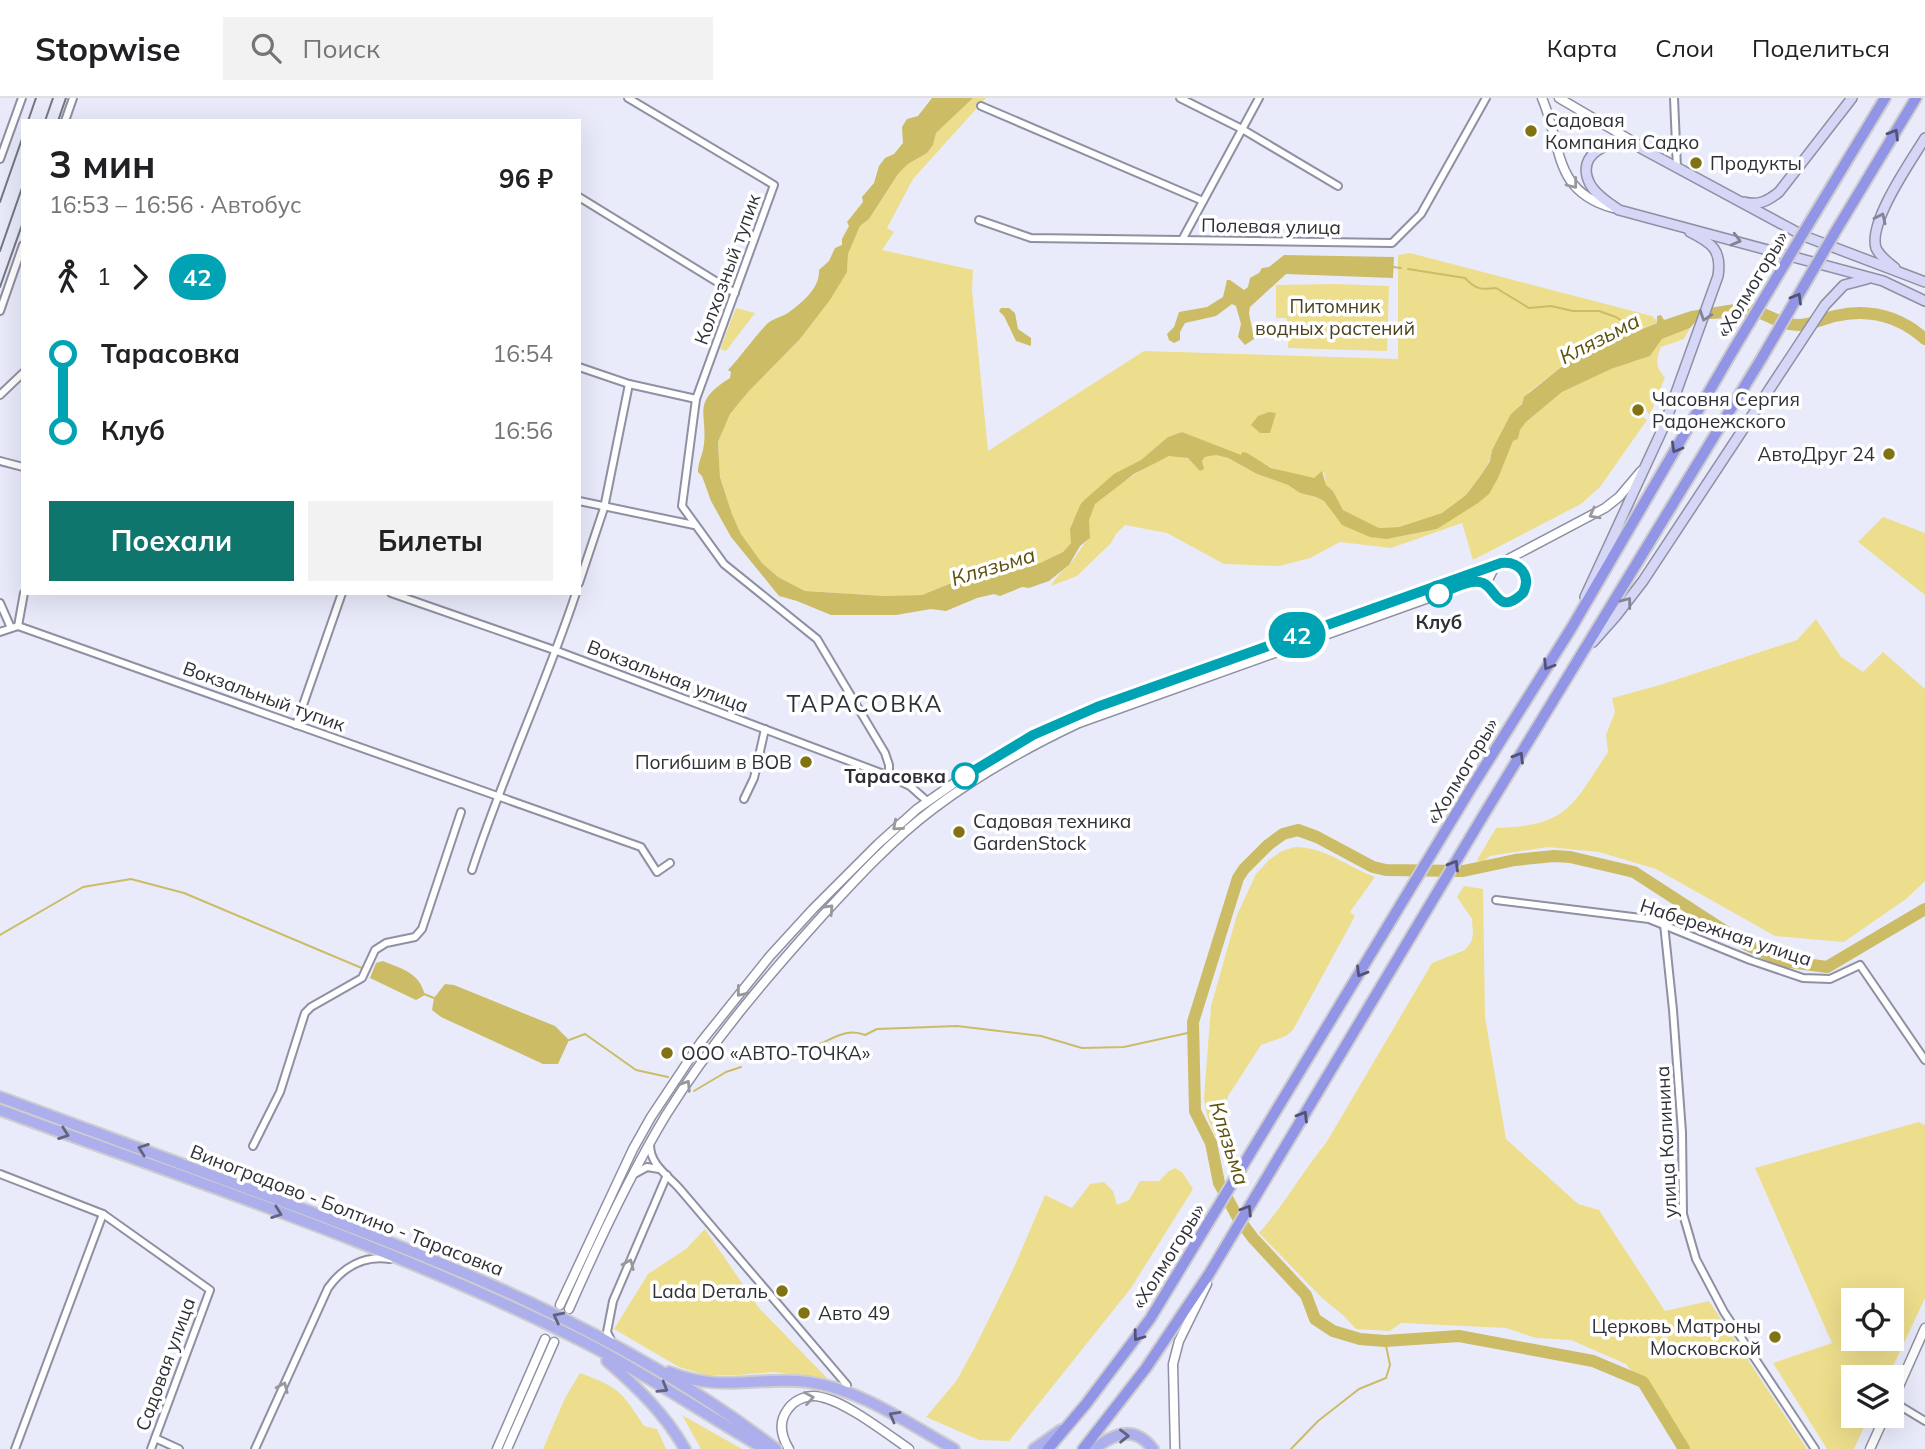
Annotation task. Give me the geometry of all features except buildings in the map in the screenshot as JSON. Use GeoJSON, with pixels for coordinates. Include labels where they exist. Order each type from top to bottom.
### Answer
{"type":"FeatureCollection","features":[{"type":"Feature","properties":{"kind":"highway","name":"«Холмогоры»"},"geometry":{"type":"LineString","coordinates":[[1048,1449],[1150,1319],[1214,1216],[1454,816],[1572,627],[1735,347],[1885,98]]}},
{"type":"Feature","properties":{"kind":"highway"},"geometry":{"type":"LineString","coordinates":[[1083,1449],[1183,1315],[1916,98]]}},
{"type":"Feature","properties":{"kind":"main road"},"geometry":{"type":"LineString","coordinates":[[1729,196],[1748,203],[1769,200],[1779,192],[1852,98]]}},
{"type":"Feature","properties":{"kind":"main road"},"geometry":{"type":"LineString","coordinates":[[1901,274],[1879,254],[1875,234],[1885,208],[1925,138]]}},
{"type":"Feature","properties":{"kind":"main road"},"geometry":{"type":"LineString","coordinates":[[1925,282],[1804,236],[1650,152],[1629,144],[1614,143],[1601,147],[1589,161],[1588,181],[1600,196],[1619,210],[1883,281],[1925,301]]}},
{"type":"Feature","properties":{"kind":"main road"},"geometry":{"type":"LineString","coordinates":[[1572,627],[1664,426],[1718,276],[1719,258],[1707,240],[1670,222]]}},
{"type":"Feature","properties":{"kind":"main road"},"geometry":{"type":"LineString","coordinates":[[1582,653],[1643,581],[1825,306],[1838,290],[1852,281],[1883,281]]}},
{"type":"Feature","properties":{"kind":"main road","name":"Виноградово - Болтино - Тарасовка"},"geometry":{"type":"LineString","coordinates":[[0,1097],[357,1229],[466,1273],[640,1360],[743,1423],[776,1449]]}},
{"type":"Feature","properties":{"kind":"main road","name":"Виноградово - Болтино - Тарасовка"},"geometry":{"type":"LineString","coordinates":[[0,1110],[406,1261],[583,1341],[765,1449]]}},
{"type":"Feature","properties":{"kind":"main road"},"geometry":{"type":"LineString","coordinates":[[583,1341],[642,1392],[672,1427],[685,1449]]}},
{"type":"Feature","properties":{"kind":"main road"},"geometry":{"type":"LineString","coordinates":[[640,1360],[701,1383],[719,1385],[808,1382],[836,1389],[865,1401],[954,1449]]}},
{"type":"Feature","properties":{"kind":"main road"},"geometry":{"type":"LineString","coordinates":[[1034,1449],[1069,1425]]}},
{"type":"Feature","properties":{"kind":"main road"},"geometry":{"type":"LineString","coordinates":[[1094,1449],[1108,1439],[1124,1434],[1140,1437],[1153,1449]]}},
{"type":"Feature","properties":{"kind":"street"},"geometry":{"type":"LineString","coordinates":[[0,159],[22,98]]}},
{"type":"Feature","properties":{"kind":"street"},"geometry":{"type":"LineString","coordinates":[[66,119],[73,98]]}},
{"type":"Feature","properties":{"kind":"street","name":"Колхозный тупик"},"geometry":{"type":"LineString","coordinates":[[628,98],[774,186],[696,399],[682,506],[724,564],[817,639],[885,752],[889,776]]}},
{"type":"Feature","properties":{"kind":"street"},"geometry":{"type":"LineString","coordinates":[[1180,98],[1242,129],[1338,186]]}},
{"type":"Feature","properties":{"kind":"street"},"geometry":{"type":"LineString","coordinates":[[1182,240],[1259,98]]}},
{"type":"Feature","properties":{"kind":"street","name":"Полевая улица"},"geometry":{"type":"LineString","coordinates":[[979,220],[1031,238],[1392,243],[1421,214],[1486,98]]}},
{"type":"Feature","properties":{"kind":"street"},"geometry":{"type":"LineString","coordinates":[[1542,98],[1566,174],[1582,195],[1598,204],[1619,210]]}},
{"type":"Feature","properties":{"kind":"street"},"geometry":{"type":"LineString","coordinates":[[1559,98],[1650,152]]}},
{"type":"Feature","properties":{"kind":"street"},"geometry":{"type":"LineString","coordinates":[[1674,98],[1677,167]]}},
{"type":"Feature","properties":{"kind":"street"},"geometry":{"type":"LineString","coordinates":[[981,106],[1203,201]]}},
{"type":"Feature","properties":{"kind":"street"},"geometry":{"type":"LineString","coordinates":[[581,198],[735,293]]}},
{"type":"Feature","properties":{"kind":"street"},"geometry":{"type":"LineString","coordinates":[[0,311],[21,250]]}},
{"type":"Feature","properties":{"kind":"street"},"geometry":{"type":"LineString","coordinates":[[581,368],[629,384],[696,399]]}},
{"type":"Feature","properties":{"kind":"street"},"geometry":{"type":"LineString","coordinates":[[0,395],[21,375]]}},
{"type":"Feature","properties":{"kind":"street"},"geometry":{"type":"LineString","coordinates":[[581,577],[604,508],[629,384]]}},
{"type":"Feature","properties":{"kind":"street"},"geometry":{"type":"LineString","coordinates":[[0,461],[21,466]]}},
{"type":"Feature","properties":{"kind":"street"},"geometry":{"type":"LineString","coordinates":[[1489,588],[1488,576],[1498,565],[1512,563],[1524,572],[1527,580],[1523,593],[1515,600],[1506,601],[1495,597],[1483,583],[1465,584],[1104,714],[1038,742],[951,796],[914,824],[870,866],[779,963],[710,1048],[650,1143],[564,1307],[634,1149],[701,1042],[804,918],[878,844],[928,802],[997,755],[1056,723],[1498,565],[1605,508],[1619,497],[1643,468]]}},
{"type":"Feature","properties":{"kind":"street"},"geometry":{"type":"LineString","coordinates":[[581,502],[694,525]]}},
{"type":"Feature","properties":{"kind":"street"},"geometry":{"type":"LineString","coordinates":[[15,627],[23,595]]}},
{"type":"Feature","properties":{"kind":"street"},"geometry":{"type":"LineString","coordinates":[[296,725],[341,595]]}},
{"type":"Feature","properties":{"kind":"street","name":"Вокзальная улица"},"geometry":{"type":"LineString","coordinates":[[397,595],[557,651],[889,776],[910,786],[928,802]]}},
{"type":"Feature","properties":{"kind":"street"},"geometry":{"type":"LineString","coordinates":[[472,870],[557,651],[575,595]]}},
{"type":"Feature","properties":{"kind":"street"},"geometry":{"type":"LineString","coordinates":[[0,603],[15,627]]}},
{"type":"Feature","properties":{"kind":"street"},"geometry":{"type":"LineString","coordinates":[[0,632],[15,627]]}},
{"type":"Feature","properties":{"kind":"street","name":"Вокзальный тупик"},"geometry":{"type":"LineString","coordinates":[[15,627],[641,847],[657,872],[670,863]]}},
{"type":"Feature","properties":{"kind":"street"},"geometry":{"type":"LineString","coordinates":[[744,799],[754,778],[765,729]]}},
{"type":"Feature","properties":{"kind":"street"},"geometry":{"type":"LineString","coordinates":[[253,1146],[280,1092],[305,1013],[362,978],[375,950],[386,943],[415,937],[422,929],[461,813]]}},
{"type":"Feature","properties":{"kind":"street","name":"Набережная улица"},"geometry":{"type":"LineString","coordinates":[[1496,900],[1649,919],[1750,960],[1803,978],[1830,979],[1860,965],[1925,1060]]}},
{"type":"Feature","properties":{"kind":"street","name":"улица Калинина"},"geometry":{"type":"LineString","coordinates":[[1664,924],[1682,1132],[1683,1214],[1696,1259],[1724,1312],[1815,1449]]}},
{"type":"Feature","properties":{"kind":"street"},"geometry":{"type":"LineString","coordinates":[[650,1143],[652,1157],[660,1169],[847,1385]]}},
{"type":"Feature","properties":{"kind":"street"},"geometry":{"type":"LineString","coordinates":[[636,1173],[648,1167],[660,1169]]}},
{"type":"Feature","properties":{"kind":"street"},"geometry":{"type":"LineString","coordinates":[[0,1174],[103,1214],[15,1449]]}},
{"type":"Feature","properties":{"kind":"street"},"geometry":{"type":"LineString","coordinates":[[618,1348],[607,1332],[613,1301],[667,1175]]}},
{"type":"Feature","properties":{"kind":"street","name":"Садовая улица"},"geometry":{"type":"LineString","coordinates":[[103,1214],[210,1290],[151,1449]]}},
{"type":"Feature","properties":{"kind":"street"},"geometry":{"type":"LineString","coordinates":[[1175,1449],[1172,1376],[1176,1351],[1224,1247]]}},
{"type":"Feature","properties":{"kind":"street"},"geometry":{"type":"LineString","coordinates":[[255,1449],[328,1288],[337,1276],[354,1264],[370,1258],[406,1261]]}},
{"type":"Feature","properties":{"kind":"street"},"geometry":{"type":"LineString","coordinates":[[1904,1375],[1925,1328]]}},
{"type":"Feature","properties":{"kind":"street"},"geometry":{"type":"LineString","coordinates":[[497,1449],[550,1340],[508,1449]]}},
{"type":"Feature","properties":{"kind":"street"},"geometry":{"type":"LineString","coordinates":[[789,1449],[782,1434],[785,1412],[798,1400],[814,1395],[839,1405],[909,1449]]}},
{"type":"Feature","properties":{"kind":"street"},"geometry":{"type":"LineString","coordinates":[[1904,1409],[1925,1422]]}},
{"type":"Feature","properties":{"kind":"street"},"geometry":{"type":"LineString","coordinates":[[1870,1449],[1880,1428]]}},
{"type":"Feature","properties":{"kind":"street"},"geometry":{"type":"LineString","coordinates":[[155,1438],[179,1449]]}},
{"type":"Feature","properties":{"kind":"green space"},"geometry":{"type":"Polygon","coordinates":[[[973,98],[986,98],[913,179],[887,228],[894,232],[882,250],[973,270],[972,290],[988,451],[1144,351],[1398,359],[1398,255],[1410,253],[1652,316],[1658,322],[1575,356],[1529,392],[1511,415],[1492,450],[1490,460],[1466,495],[1442,513],[1399,527],[1379,528],[1343,510],[1333,491],[1326,485],[1324,472],[1316,478],[1289,474],[1246,453],[1241,456],[1182,432],[1168,437],[1141,460],[1080,503],[1080,509],[1071,526],[1071,543],[1063,552],[1040,563],[1015,571],[985,576],[970,575],[922,595],[885,596],[805,591],[778,577],[762,563],[741,534],[720,476],[718,442],[730,414],[800,339],[830,300],[847,271],[848,254],[860,226],[869,219],[898,174],[908,164],[927,153],[933,145],[936,133],[973,98]]]}},
{"type":"Feature","properties":{"kind":"green space","name":"Питомник водных растений"},"geometry":{"type":"Polygon","coordinates":[[[1276,285],[1389,286],[1387,351],[1288,348],[1289,324],[1286,318],[1276,318],[1276,285]]]}},
{"type":"Feature","properties":{"kind":"green space"},"geometry":{"type":"Polygon","coordinates":[[[736,308],[755,313],[726,351],[720,349],[736,308]]]}},
{"type":"Feature","properties":{"kind":"green space"},"geometry":{"type":"Polygon","coordinates":[[[1690,328],[1684,339],[1661,347],[1657,363],[1665,377],[1650,415],[1640,402],[1632,408],[1639,419],[1643,417],[1647,420],[1600,487],[1581,504],[1473,560],[1462,523],[1391,548],[1340,542],[1310,558],[1279,566],[1224,564],[1167,533],[1125,525],[1111,543],[1077,576],[1051,586],[1090,538],[1089,518],[1093,506],[1130,478],[1171,456],[1198,461],[1216,455],[1228,458],[1257,474],[1324,501],[1342,525],[1387,539],[1437,529],[1460,513],[1506,457],[1526,422],[1562,392],[1611,369],[1650,356],[1662,339],[1690,328]]]}},
{"type":"Feature","properties":{"kind":"green space"},"geometry":{"type":"Polygon","coordinates":[[[1883,517],[1925,533],[1925,595],[1858,542],[1883,517]]]}},
{"type":"Feature","properties":{"kind":"green space"},"geometry":{"type":"Polygon","coordinates":[[[1816,619],[1841,657],[1863,672],[1883,652],[1925,689],[1925,881],[1906,899],[1844,942],[1775,936],[1656,869],[1599,852],[1547,847],[1490,856],[1482,862],[1477,860],[1496,828],[1539,823],[1566,810],[1576,799],[1608,752],[1606,735],[1615,712],[1612,698],[1797,640],[1816,619]]]}},
{"type":"Feature","properties":{"kind":"green space"},"geometry":{"type":"Polygon","coordinates":[[[1295,847],[1317,850],[1375,877],[1350,912],[1355,916],[1293,1030],[1286,1036],[1261,1045],[1228,1096],[1224,1113],[1226,1123],[1215,1136],[1204,1098],[1211,1006],[1237,915],[1256,874],[1282,851],[1295,847]]]}},
{"type":"Feature","properties":{"kind":"green space"},"geometry":{"type":"Polygon","coordinates":[[[1464,886],[1483,889],[1485,1017],[1506,1139],[1578,1204],[1599,1210],[1665,1311],[1709,1301],[1807,1449],[1690,1449],[1626,1364],[1571,1340],[1536,1338],[1506,1328],[1401,1323],[1390,1331],[1356,1329],[1259,1233],[1326,1143],[1432,963],[1465,950],[1471,942],[1472,919],[1457,897],[1464,886]]]}},
{"type":"Feature","properties":{"kind":"green space"},"geometry":{"type":"Polygon","coordinates":[[[1919,1122],[1925,1125],[1925,1298],[1904,1343],[1904,1288],[1841,1288],[1841,1351],[1900,1351],[1894,1365],[1841,1365],[1841,1428],[1864,1428],[1854,1449],[1827,1449],[1773,1363],[1832,1343],[1755,1168],[1919,1122]]]}},
{"type":"Feature","properties":{"kind":"green space"},"geometry":{"type":"Polygon","coordinates":[[[1175,1168],[1182,1172],[1193,1189],[1131,1288],[1009,1441],[979,1440],[926,1417],[957,1380],[976,1345],[1012,1272],[1045,1195],[1072,1208],[1090,1184],[1104,1182],[1113,1191],[1117,1205],[1129,1200],[1140,1181],[1159,1181],[1175,1168]]]}},
{"type":"Feature","properties":{"kind":"green space"},"geometry":{"type":"Polygon","coordinates":[[[705,1229],[759,1308],[827,1378],[773,1372],[706,1375],[679,1367],[614,1329],[648,1274],[686,1249],[705,1229]]]}},
{"type":"Feature","properties":{"kind":"green space"},"geometry":{"type":"Polygon","coordinates":[[[580,1373],[603,1382],[618,1392],[644,1426],[657,1429],[666,1449],[543,1449],[565,1398],[580,1373]]]}},
{"type":"Feature","properties":{"kind":"green space"},"geometry":{"type":"Polygon","coordinates":[[[682,1415],[742,1449],[701,1449],[682,1415]]]}},
{"type":"Feature","properties":{"kind":"shaded area"},"geometry":{"type":"Polygon","coordinates":[[[932,98],[973,98],[936,133],[933,145],[927,153],[908,164],[898,174],[869,219],[860,226],[848,254],[847,272],[830,300],[800,339],[730,414],[718,442],[720,477],[741,534],[762,563],[778,577],[805,591],[885,596],[922,595],[971,575],[985,576],[1015,571],[1040,563],[1063,552],[1071,543],[1070,529],[1081,503],[1114,474],[1141,460],[1168,437],[1182,432],[1241,455],[1242,452],[1247,453],[1271,468],[1314,478],[1322,471],[1326,485],[1333,491],[1343,510],[1379,528],[1399,527],[1442,513],[1466,495],[1490,461],[1492,450],[1511,414],[1522,404],[1524,397],[1575,356],[1657,323],[1657,316],[1661,315],[1664,320],[1691,311],[1734,304],[1758,310],[1752,319],[1739,317],[1697,320],[1690,328],[1662,339],[1650,356],[1611,369],[1562,392],[1520,430],[1518,439],[1513,441],[1489,494],[1437,529],[1387,539],[1370,537],[1342,525],[1324,501],[1257,474],[1228,458],[1216,455],[1205,457],[1202,461],[1204,469],[1200,471],[1188,458],[1169,456],[1134,474],[1095,504],[1089,520],[1090,538],[1080,546],[1069,565],[1049,581],[1029,588],[1022,587],[1000,596],[994,594],[977,598],[946,611],[931,609],[896,615],[831,615],[779,596],[731,537],[698,472],[704,438],[703,410],[709,395],[730,378],[731,372],[728,370],[768,323],[788,313],[813,289],[819,270],[829,261],[835,248],[842,245],[849,226],[847,222],[874,183],[879,166],[903,143],[902,127],[907,119],[918,116],[932,98]]]}},
{"type":"Feature","properties":{"kind":"shaded area"},"geometry":{"type":"Polygon","coordinates":[[[1284,255],[1394,257],[1393,278],[1286,274],[1250,307],[1254,339],[1245,345],[1238,337],[1241,324],[1236,306],[1232,304],[1216,316],[1185,323],[1180,332],[1180,340],[1174,343],[1169,340],[1167,334],[1174,327],[1179,312],[1207,307],[1223,297],[1227,280],[1244,290],[1248,287],[1250,278],[1284,255]]]}},
{"type":"Feature","properties":{"kind":"shaded area"},"geometry":{"type":"Polygon","coordinates":[[[1001,308],[1009,308],[1015,313],[1018,329],[1031,338],[1031,346],[1016,341],[999,311],[1001,308]]]}},
{"type":"Feature","properties":{"kind":"shaded area"},"geometry":{"type":"Polygon","coordinates":[[[1269,412],[1276,413],[1270,433],[1260,433],[1251,425],[1258,416],[1269,412]]]}},
{"type":"Feature","properties":{"kind":"shaded area"},"geometry":{"type":"Polygon","coordinates":[[[383,961],[414,976],[425,995],[416,1000],[370,978],[376,963],[383,961]]]}},
{"type":"Feature","properties":{"kind":"shaded area"},"geometry":{"type":"Polygon","coordinates":[[[445,984],[454,985],[555,1026],[569,1040],[558,1064],[543,1064],[441,1017],[432,1010],[434,998],[445,984]]]}},
{"type":"Feature","properties":{"kind":"waterway"},"geometry":{"type":"LineString","coordinates":[[1393,267],[1401,268]]}},
{"type":"Feature","properties":{"kind":"waterway"},"geometry":{"type":"LineString","coordinates":[[1408,269],[1465,278],[1479,288],[1496,288],[1529,308],[1551,306],[1573,311],[1599,311],[1626,324],[1630,334]]}},
{"type":"Feature","properties":{"kind":"waterway","name":"Клязьма"},"geometry":{"type":"LineString","coordinates":[[1747,309],[1798,325],[1848,314],[1872,314],[1905,325],[1925,339]]}},
{"type":"Feature","properties":{"kind":"waterway","name":"Клязьма"},"geometry":{"type":"LineString","coordinates":[[1684,1449],[1643,1382],[1593,1361],[1459,1336],[1385,1341],[1360,1339],[1333,1331],[1315,1319],[1306,1295],[1238,1218],[1219,1183],[1211,1143],[1195,1111],[1193,1022],[1238,878],[1268,845],[1283,834],[1298,830],[1317,837],[1373,867],[1386,870],[1463,871],[1515,860],[1570,857],[1634,872],[1745,944],[1782,961],[1827,967],[1925,909]]}},
{"type":"Feature","properties":{"kind":"waterway"},"geometry":{"type":"LineString","coordinates":[[0,935],[83,887],[131,879],[184,893],[364,969]]}},
{"type":"Feature","properties":{"kind":"waterway"},"geometry":{"type":"LineString","coordinates":[[424,994],[434,998]]}},
{"type":"Feature","properties":{"kind":"waterway"},"geometry":{"type":"LineString","coordinates":[[797,1049],[814,1046],[845,1033],[865,1035],[877,1029],[957,1026],[1041,1036],[1082,1048],[1124,1047],[1192,1032]]}},
{"type":"Feature","properties":{"kind":"waterway"},"geometry":{"type":"LineString","coordinates":[[569,1040],[585,1034],[636,1070],[668,1077]]}},
{"type":"Feature","properties":{"kind":"waterway"},"geometry":{"type":"LineString","coordinates":[[694,1091],[726,1072],[741,1067]]}},
{"type":"Feature","properties":{"kind":"waterway"},"geometry":{"type":"LineString","coordinates":[[1291,1449],[1318,1421],[1359,1389],[1386,1378],[1390,1365],[1385,1341]]}},
{"type":"Feature","properties":{"kind":"railway"},"geometry":{"type":"LineString","coordinates":[[29,119],[36,98]]}},
{"type":"Feature","properties":{"kind":"railway"},"geometry":{"type":"LineString","coordinates":[[46,119],[53,98]]}},
{"type":"Feature","properties":{"kind":"railway"},"geometry":{"type":"LineString","coordinates":[[59,119],[66,98]]}},
{"type":"Feature","properties":{"kind":"railway"},"geometry":{"type":"LineString","coordinates":[[0,202],[21,142]]}},
{"type":"Feature","properties":{"kind":"railway"},"geometry":{"type":"LineString","coordinates":[[0,251],[21,191]]}},
{"type":"Feature","properties":{"kind":"railway"},"geometry":{"type":"LineString","coordinates":[[0,287],[21,228]]}},
{"type":"Feature","properties":{"kind":"bus line","name":"42"},"geometry":{"type":"LineString","coordinates":[[965,776],[1056,723],[1501,563],[1518,566],[1527,580],[1523,593],[1511,601],[1495,597],[1486,585],[1478,582],[1439,594]]}},
{"type":"Feature","properties":{"kind":"place","name":"Садовая Компания Садко"},"geometry":{"type":"Point","coordinates":[1531,131]}},
{"type":"Feature","properties":{"kind":"place","name":"Продукты"},"geometry":{"type":"Point","coordinates":[1696,163]}},
{"type":"Feature","properties":{"kind":"place","name":"Часовня Сергия Радонежского"},"geometry":{"type":"Point","coordinates":[1638,410]}},
{"type":"Feature","properties":{"kind":"place","name":"АвтоДруг 24"},"geometry":{"type":"Point","coordinates":[1889,454]}},
{"type":"Feature","properties":{"kind":"place","name":"Клуб"},"geometry":{"type":"Point","coordinates":[1439,594]}},
{"type":"Feature","properties":{"kind":"place","name":"Погибшим в ВОВ"},"geometry":{"type":"Point","coordinates":[806,762]}},
{"type":"Feature","properties":{"kind":"place","name":"Тарасовка"},"geometry":{"type":"Point","coordinates":[965,776]}},
{"type":"Feature","properties":{"kind":"place","name":"Садовая техника GardenStock"},"geometry":{"type":"Point","coordinates":[959,832]}},
{"type":"Feature","properties":{"kind":"place","name":"ООО «АВТО-ТОЧКА»"},"geometry":{"type":"Point","coordinates":[667,1053]}},
{"type":"Feature","properties":{"kind":"place","name":"Lada Dеталь"},"geometry":{"type":"Point","coordinates":[782,1291]}},
{"type":"Feature","properties":{"kind":"place","name":"Авто 49"},"geometry":{"type":"Point","coordinates":[804,1313]}},
{"type":"Feature","properties":{"kind":"place","name":"Церковь Матроны Московской"},"geometry":{"type":"Point","coordinates":[1775,1337]}},
{"type":"Feature","properties":{"kind":"district","name":"ТАРАСОВКА"},"geometry":{"type":"Point","coordinates":[865,703]}}]}
